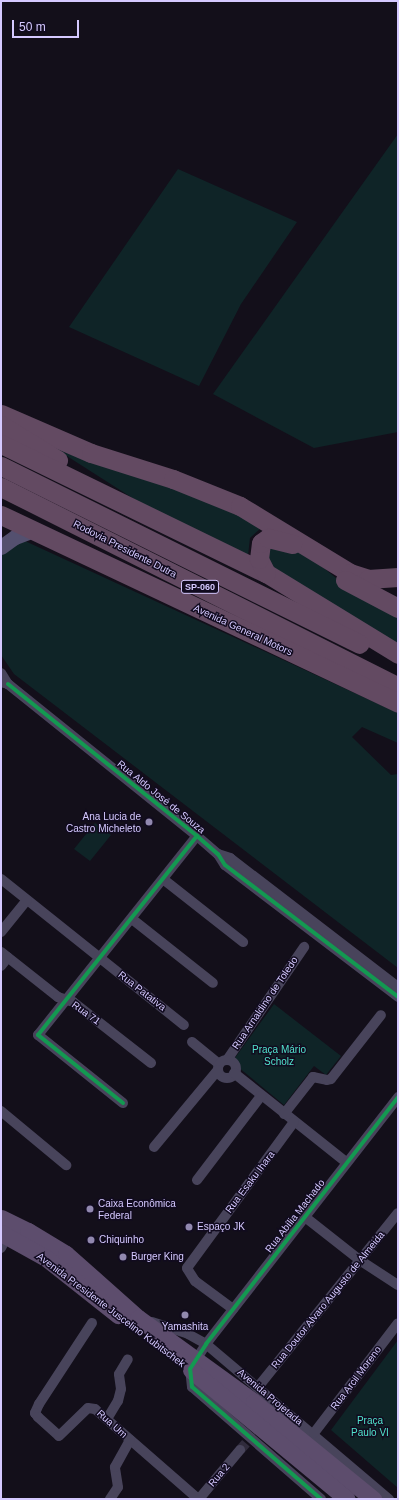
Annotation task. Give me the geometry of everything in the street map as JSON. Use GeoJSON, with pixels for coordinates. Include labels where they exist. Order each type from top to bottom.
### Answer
{"type":"FeatureCollection","features":[{"type":"Feature","properties":{"kind":"highway"},"geometry":{"type":"LineString","coordinates":[[1,414],[91,453],[173,478],[240,506],[350,573],[368,579],[398,577]]}},
{"type":"Feature","properties":{"kind":"highway"},"geometry":{"type":"LineString","coordinates":[[1,424],[151,518]]}},
{"type":"Feature","properties":{"kind":"highway"},"geometry":{"type":"LineString","coordinates":[[1,444],[266,573],[398,654]]}},
{"type":"Feature","properties":{"kind":"highway","name":"Rodovia Presidente Dutra"},"geometry":{"type":"LineString","coordinates":[[1,466],[398,663]]}},
{"type":"Feature","properties":{"kind":"highway","name":"Rodovia Presidente Dutra"},"geometry":{"type":"LineString","coordinates":[[1,487],[398,687]]}},
{"type":"Feature","properties":{"kind":"highway","name":"Avenida General Motors"},"geometry":{"type":"LineString","coordinates":[[1,515],[398,703]]}},
{"type":"Feature","properties":{"kind":"highway"},"geometry":{"type":"LineString","coordinates":[[266,573],[259,559],[258,551],[261,543],[268,538],[276,538],[288,542],[335,574],[398,608]]}},
{"type":"Feature","properties":{"kind":"main road"},"geometry":{"type":"LineString","coordinates":[[1,548],[15,537],[33,530]]}},
{"type":"Feature","properties":{"kind":"main road","name":"Avenida Presidente Juscelino Kubitschek"},"geometry":{"type":"LineString","coordinates":[[5,1232],[66,1254],[324,1481],[347,1499]]}},
{"type":"Feature","properties":{"kind":"main road","name":"Avenida Presidente Juscelino Kubitschek"},"geometry":{"type":"LineString","coordinates":[[5,1232],[46,1258],[193,1365],[254,1402],[339,1462],[373,1499]]}},
{"type":"Feature","properties":{"kind":"street","name":"Rua Aldo José de Souza"},"geometry":{"type":"LineString","coordinates":[[1,673],[4,683],[197,836],[218,854],[224,865],[398,997]]}},
{"type":"Feature","properties":{"kind":"street"},"geometry":{"type":"LineString","coordinates":[[124,1103],[38,1035],[197,836]]}},
{"type":"Feature","properties":{"kind":"street","name":"Rua Aldo José de Souza"},"geometry":{"type":"LineString","coordinates":[[218,854],[230,858],[398,987]]}},
{"type":"Feature","properties":{"kind":"street","name":"Rua Patativa"},"geometry":{"type":"LineString","coordinates":[[1,879],[184,1025]]}},
{"type":"Feature","properties":{"kind":"street"},"geometry":{"type":"LineString","coordinates":[[163,879],[243,942]]}},
{"type":"Feature","properties":{"kind":"street"},"geometry":{"type":"LineString","coordinates":[[1,932],[27,900]]}},
{"type":"Feature","properties":{"kind":"street"},"geometry":{"type":"LineString","coordinates":[[132,919],[213,982]]}},
{"type":"Feature","properties":{"kind":"street","name":"Rua Arnaldino de Toledo"},"geometry":{"type":"LineString","coordinates":[[154,1147],[221,1064],[304,947]]}},
{"type":"Feature","properties":{"kind":"street"},"geometry":{"type":"LineString","coordinates":[[1,966],[4,955]]}},
{"type":"Feature","properties":{"kind":"street","name":"Rua 71"},"geometry":{"type":"LineString","coordinates":[[4,955],[65,1000],[73,1002],[151,1063]]}},
{"type":"Feature","properties":{"kind":"street"},"geometry":{"type":"LineString","coordinates":[[284,1114],[314,1077],[326,1080],[331,1078],[382,1016]]}},
{"type":"Feature","properties":{"kind":"street"},"geometry":{"type":"LineString","coordinates":[[192,1042],[221,1064],[235,1064],[234,1073]]}},
{"type":"Feature","properties":{"kind":"street"},"geometry":{"type":"LineString","coordinates":[[221,1064],[221,1075],[226,1078],[234,1073]]}},
{"type":"Feature","properties":{"kind":"street"},"geometry":{"type":"LineString","coordinates":[[234,1073],[261,1096],[346,1162]]}},
{"type":"Feature","properties":{"kind":"street"},"geometry":{"type":"LineString","coordinates":[[197,1180],[261,1096]]}},
{"type":"Feature","properties":{"kind":"street","name":"Rua Abília Machado"},"geometry":{"type":"LineString","coordinates":[[193,1365],[206,1344],[346,1162],[398,1098]]}},
{"type":"Feature","properties":{"kind":"street"},"geometry":{"type":"LineString","coordinates":[[1,1111],[66,1165]]}},
{"type":"Feature","properties":{"kind":"street","name":"Rua Esaku Ihara"},"geometry":{"type":"LineString","coordinates":[[233,1309],[191,1277],[187,1268],[294,1122]]}},
{"type":"Feature","properties":{"kind":"street","name":"Rua Doutor Alvaro Augusto de Almeida"},"geometry":{"type":"LineString","coordinates":[[258,1387],[361,1261],[398,1213]]}},
{"type":"Feature","properties":{"kind":"street"},"geometry":{"type":"LineString","coordinates":[[305,1217],[361,1261],[398,1285]]}},
{"type":"Feature","properties":{"kind":"street","name":"Avenida Projetada"},"geometry":{"type":"LineString","coordinates":[[138,1318],[188,1334],[206,1344],[314,1433],[339,1462],[389,1499]]}},
{"type":"Feature","properties":{"kind":"street","name":"Rua Um"},"geometry":{"type":"LineString","coordinates":[[92,1323],[35,1413],[59,1436],[88,1408],[95,1409],[198,1499]]}},
{"type":"Feature","properties":{"kind":"street","name":"Rua Arcil Moreno"},"geometry":{"type":"LineString","coordinates":[[314,1433],[398,1323]]}},
{"type":"Feature","properties":{"kind":"street"},"geometry":{"type":"LineString","coordinates":[[107,1419],[118,1401],[121,1390],[119,1374],[128,1359]]}},
{"type":"Feature","properties":{"kind":"street"},"geometry":{"type":"LineString","coordinates":[[193,1365],[192,1387],[245,1444],[299,1481],[321,1499]]}},
{"type":"Feature","properties":{"kind":"street"},"geometry":{"type":"LineString","coordinates":[[110,1499],[118,1487],[115,1467],[130,1440]]}},
{"type":"Feature","properties":{"kind":"street","name":"Rua 2"},"geometry":{"type":"LineString","coordinates":[[198,1499],[245,1444]]}},
{"type":"Feature","properties":{"kind":"street"},"geometry":{"type":"LineString","coordinates":[[299,1481],[324,1481],[339,1462]]}},
{"type":"Feature","properties":{"kind":"green space"},"geometry":{"type":"Polygon","coordinates":[[[398,134],[398,432],[314,448],[213,394],[398,134]]]}},
{"type":"Feature","properties":{"kind":"green space"},"geometry":{"type":"Polygon","coordinates":[[[178,169],[297,222],[241,304],[199,386],[69,327],[178,169]]]}},
{"type":"Feature","properties":{"kind":"green space"},"geometry":{"type":"Polygon","coordinates":[[[34,435],[177,482],[261,528],[250,538],[248,556],[145,506],[34,435]]]}},
{"type":"Feature","properties":{"kind":"green space"},"geometry":{"type":"Polygon","coordinates":[[[268,538],[309,556],[336,578],[398,612],[398,648],[266,573],[268,538]]]}},
{"type":"Feature","properties":{"kind":"green space"},"geometry":{"type":"Polygon","coordinates":[[[25,541],[398,713],[398,743],[362,727],[352,737],[391,775],[398,774],[398,968],[14,674],[1,655],[1,555],[5,548],[25,541]]]}},
{"type":"Feature","properties":{"kind":"green space"},"geometry":{"type":"Polygon","coordinates":[[[95,823],[111,835],[90,861],[74,849],[95,823]]]}},
{"type":"Feature","properties":{"kind":"green space","name":"Praça Mário Scholz"},"geometry":{"type":"Polygon","coordinates":[[[274,1004],[341,1056],[326,1075],[314,1066],[284,1105],[232,1062],[274,1004]]]}},
{"type":"Feature","properties":{"kind":"green space","name":"Praça Paulo VI"},"geometry":{"type":"Polygon","coordinates":[[[398,1340],[398,1488],[331,1430],[398,1340]]]}},
{"type":"Feature","properties":{"kind":"tunnel"},"geometry":{"type":"LineString","coordinates":[[240,1450],[246,1443]]}},
{"type":"Feature","properties":{"kind":"cycle path"},"geometry":{"type":"LineString","coordinates":[[8,684],[197,836],[218,854],[225,865],[398,997]]}},
{"type":"Feature","properties":{"kind":"cycle path"},"geometry":{"type":"LineString","coordinates":[[123,1103],[38,1035],[197,836]]}},
{"type":"Feature","properties":{"kind":"cycle path"},"geometry":{"type":"LineString","coordinates":[[321,1499],[192,1387],[190,1369],[206,1344],[398,1097]]}},
{"type":"Feature","properties":{"kind":"place","name":"Ana Lucia de Castro Micheleto"},"geometry":{"type":"Point","coordinates":[149,822]}},
{"type":"Feature","properties":{"kind":"place","name":"Caixa Econômica Federal"},"geometry":{"type":"Point","coordinates":[90,1209]}},
{"type":"Feature","properties":{"kind":"place","name":"Espaço JK"},"geometry":{"type":"Point","coordinates":[189,1227]}},
{"type":"Feature","properties":{"kind":"place","name":"Chiquinho"},"geometry":{"type":"Point","coordinates":[91,1240]}},
{"type":"Feature","properties":{"kind":"place","name":"Burger King"},"geometry":{"type":"Point","coordinates":[123,1257]}},
{"type":"Feature","properties":{"kind":"place","name":"Yamashita"},"geometry":{"type":"Point","coordinates":[185,1315]}}]}
